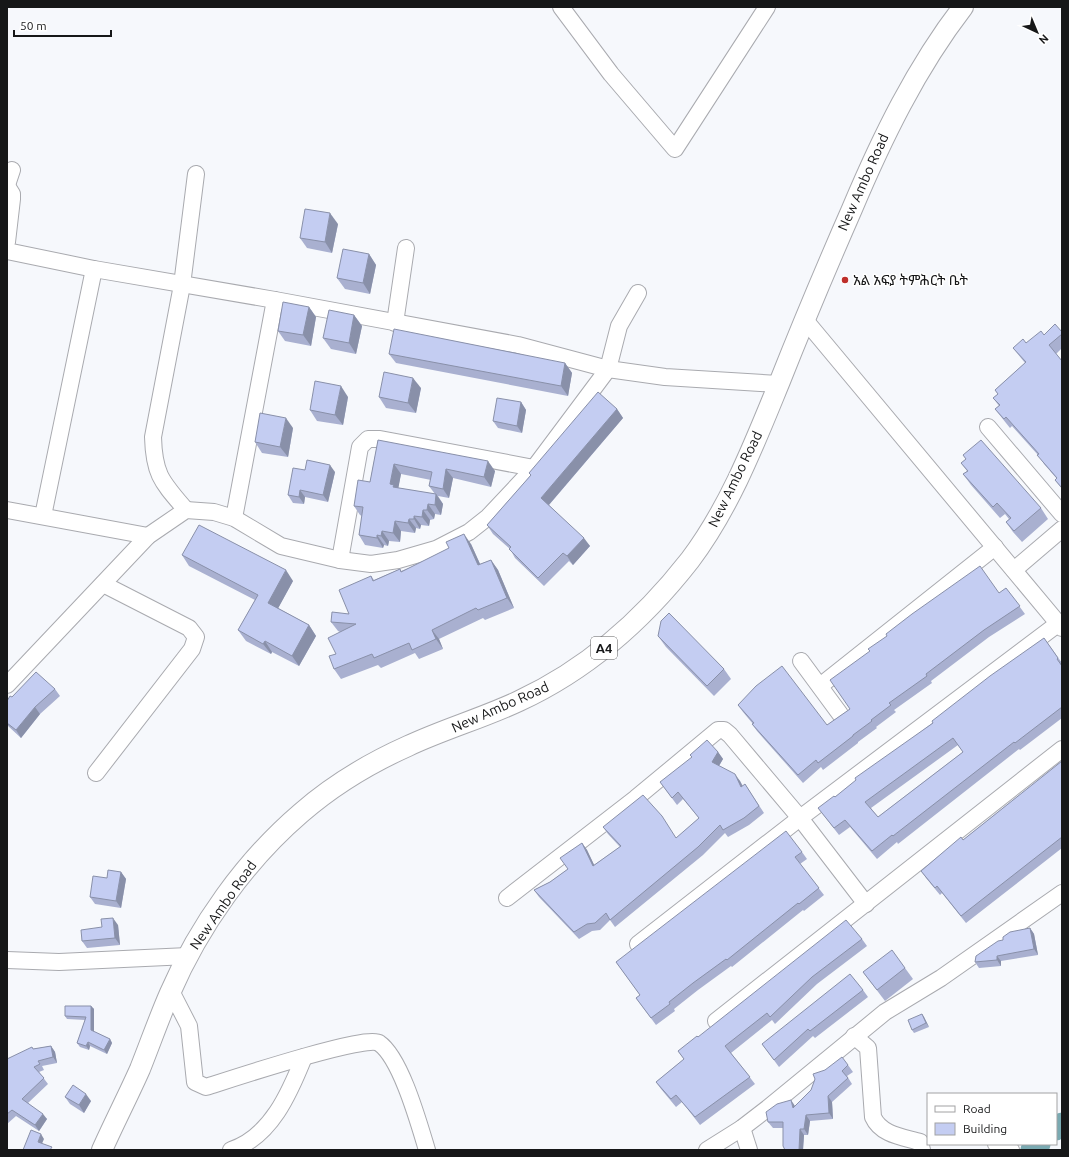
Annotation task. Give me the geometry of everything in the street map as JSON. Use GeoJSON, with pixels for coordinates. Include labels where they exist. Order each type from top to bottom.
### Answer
{"type":"FeatureCollection","features":[{"type":"Feature","properties":{"kind":"main road","name":"New Ambo Road"},"geometry":{"type":"LineString","coordinates":[[102,1150],[139,1071],[171,991],[188,956],[237,881],[267,845],[302,812],[371,765],[409,745],[519,701],[559,680],[597,654],[633,623],[690,559],[715,522],[754,442],[889,125],[945,30],[963,7]]}},
{"type":"Feature","properties":{"kind":"street"},"geometry":{"type":"LineString","coordinates":[[561,7],[611,74],[675,149],[767,7]]}},
{"type":"Feature","properties":{"kind":"street"},"geometry":{"type":"LineString","coordinates":[[186,510],[158,474],[154,456],[153,437],[182,285],[196,174]]}},
{"type":"Feature","properties":{"kind":"street"},"geometry":{"type":"LineString","coordinates":[[7,242],[12,199],[9,180]]}},
{"type":"Feature","properties":{"kind":"street"},"geometry":{"type":"LineString","coordinates":[[395,323],[406,248]]}},
{"type":"Feature","properties":{"kind":"street"},"geometry":{"type":"LineString","coordinates":[[7,251],[94,269],[275,300],[518,345],[608,369],[664,377],[778,384]]}},
{"type":"Feature","properties":{"kind":"street"},"geometry":{"type":"LineString","coordinates":[[43,516],[94,269]]}},
{"type":"Feature","properties":{"kind":"street"},"geometry":{"type":"LineString","coordinates":[[7,686],[148,536],[186,510],[214,512],[234,518],[281,546],[340,560],[371,564],[398,560],[436,549],[469,532],[488,517],[534,468],[608,369],[619,326],[638,293]]}},
{"type":"Feature","properties":{"kind":"street"},"geometry":{"type":"LineString","coordinates":[[234,518],[275,300]]}},
{"type":"Feature","properties":{"kind":"street"},"geometry":{"type":"LineString","coordinates":[[638,944],[800,818],[1060,625],[805,320]]}},
{"type":"Feature","properties":{"kind":"street"},"geometry":{"type":"LineString","coordinates":[[988,427],[1062,514]]}},
{"type":"Feature","properties":{"kind":"street"},"geometry":{"type":"LineString","coordinates":[[340,560],[360,447],[368,439],[380,439],[534,468]]}},
{"type":"Feature","properties":{"kind":"street"},"geometry":{"type":"LineString","coordinates":[[7,510],[148,536]]}},
{"type":"Feature","properties":{"kind":"street"},"geometry":{"type":"LineString","coordinates":[[1014,570],[1062,529]]}},
{"type":"Feature","properties":{"kind":"street"},"geometry":{"type":"LineString","coordinates":[[820,686],[995,547]]}},
{"type":"Feature","properties":{"kind":"street"},"geometry":{"type":"LineString","coordinates":[[96,773],[192,649],[196,637],[190,628],[104,584]]}},
{"type":"Feature","properties":{"kind":"street"},"geometry":{"type":"LineString","coordinates":[[802,661],[840,714]]}},
{"type":"Feature","properties":{"kind":"street"},"geometry":{"type":"LineString","coordinates":[[507,898],[636,798],[718,730],[724,730],[730,735],[800,818],[866,904]]}},
{"type":"Feature","properties":{"kind":"street"},"geometry":{"type":"LineString","coordinates":[[716,1021],[1062,749]]}},
{"type":"Feature","properties":{"kind":"street"},"geometry":{"type":"LineString","coordinates":[[707,1150],[742,1128],[807,1077],[854,1036],[885,1012],[941,978],[1062,893]]}},
{"type":"Feature","properties":{"kind":"street"},"geometry":{"type":"LineString","coordinates":[[7,960],[59,962],[188,956]]}},
{"type":"Feature","properties":{"kind":"street"},"geometry":{"type":"LineString","coordinates":[[171,991],[189,1026],[195,1082],[200,1086],[206,1087],[304,1057],[369,1040],[377,1041],[389,1051],[413,1104],[427,1150]]}},
{"type":"Feature","properties":{"kind":"street"},"geometry":{"type":"LineString","coordinates":[[854,1036],[868,1048],[873,1117],[876,1124],[890,1133],[920,1142],[922,1150]]}},
{"type":"Feature","properties":{"kind":"street"},"geometry":{"type":"LineString","coordinates":[[231,1150],[251,1139],[271,1122],[292,1087],[304,1057]]}},
{"type":"Feature","properties":{"kind":"street"},"geometry":{"type":"LineString","coordinates":[[742,1128],[749,1150]]}},
{"type":"Feature","properties":{"kind":"street"},"geometry":{"type":"LineString","coordinates":[[998,1145],[1011,1150]]}},
{"type":"Feature","properties":{"kind":"building"},"geometry":{"type":"Polygon","coordinates":[[[305,209],[330,213],[325,242],[300,238],[305,209]]]}},
{"type":"Feature","properties":{"kind":"building"},"geometry":{"type":"Polygon","coordinates":[[[343,249],[369,254],[363,283],[337,278],[343,249]]]}},
{"type":"Feature","properties":{"kind":"building"},"geometry":{"type":"Polygon","coordinates":[[[283,302],[309,307],[303,335],[278,331],[283,302]]]}},
{"type":"Feature","properties":{"kind":"building"},"geometry":{"type":"Polygon","coordinates":[[[329,310],[354,315],[349,343],[323,338],[329,310]]]}},
{"type":"Feature","properties":{"kind":"building"},"geometry":{"type":"Polygon","coordinates":[[[1055,324],[1062,334],[1049,345],[1062,361],[1062,488],[1055,480],[1057,478],[1037,455],[1039,454],[1006,417],[1004,419],[995,409],[1000,405],[993,398],[998,394],[995,390],[1026,362],[1013,348],[1023,339],[1026,343],[1041,331],[1044,335],[1055,324]]]}},
{"type":"Feature","properties":{"kind":"building"},"geometry":{"type":"Polygon","coordinates":[[[394,329],[565,363],[561,386],[389,354],[394,329]]]}},
{"type":"Feature","properties":{"kind":"building"},"geometry":{"type":"Polygon","coordinates":[[[384,372],[413,378],[408,403],[379,397],[384,372]]]}},
{"type":"Feature","properties":{"kind":"building"},"geometry":{"type":"Polygon","coordinates":[[[315,381],[341,386],[335,415],[310,410],[315,381]]]}},
{"type":"Feature","properties":{"kind":"building"},"geometry":{"type":"Polygon","coordinates":[[[598,392],[617,409],[541,498],[584,538],[567,556],[563,553],[538,578],[509,549],[511,547],[487,525],[531,475],[529,473],[598,392]]]}},
{"type":"Feature","properties":{"kind":"building"},"geometry":{"type":"Polygon","coordinates":[[[497,398],[521,402],[517,426],[493,421],[497,398]]]}},
{"type":"Feature","properties":{"kind":"building"},"geometry":{"type":"Polygon","coordinates":[[[260,413],[286,418],[280,447],[255,442],[260,413]]]}},
{"type":"Feature","properties":{"kind":"building"},"geometry":{"type":"Polygon","coordinates":[[[378,440],[488,461],[484,477],[446,469],[443,489],[429,486],[432,472],[394,464],[390,484],[394,485],[393,487],[436,494],[435,505],[428,504],[427,510],[423,510],[422,517],[414,516],[414,519],[409,519],[408,523],[395,521],[393,533],[382,531],[381,536],[377,535],[377,538],[359,535],[363,507],[354,506],[358,480],[370,482],[378,440]]]}},
{"type":"Feature","properties":{"kind":"building"},"geometry":{"type":"Polygon","coordinates":[[[981,440],[1041,508],[1014,531],[1006,522],[1011,518],[997,503],[993,507],[963,474],[968,471],[961,463],[966,459],[963,455],[981,440]]]}},
{"type":"Feature","properties":{"kind":"building"},"geometry":{"type":"Polygon","coordinates":[[[307,460],[330,465],[323,495],[300,490],[299,497],[288,495],[293,468],[305,470],[307,460]]]}},
{"type":"Feature","properties":{"kind":"building"},"geometry":{"type":"Polygon","coordinates":[[[199,525],[286,570],[268,603],[309,625],[292,656],[265,641],[263,644],[238,630],[258,595],[182,555],[199,525]]]}},
{"type":"Feature","properties":{"kind":"building"},"geometry":{"type":"Polygon","coordinates":[[[464,534],[478,565],[491,560],[507,598],[478,610],[476,608],[432,630],[436,639],[412,650],[409,643],[374,658],[372,654],[334,669],[329,656],[336,654],[328,638],[356,624],[331,622],[332,612],[349,614],[339,590],[371,576],[373,581],[400,569],[401,572],[449,548],[446,542],[464,534]]]}},
{"type":"Feature","properties":{"kind":"building"},"geometry":{"type":"Polygon","coordinates":[[[980,566],[999,593],[1006,588],[1020,606],[984,630],[926,674],[927,676],[889,703],[891,705],[853,736],[818,763],[816,760],[798,775],[752,724],[754,723],[738,705],[756,686],[782,666],[827,725],[850,709],[830,680],[870,651],[868,649],[887,636],[886,634],[912,614],[980,566]]]}},
{"type":"Feature","properties":{"kind":"building"},"geometry":{"type":"Polygon","coordinates":[[[669,613],[724,669],[707,686],[658,636],[661,621],[669,613]]]}},
{"type":"Feature","properties":{"kind":"building"},"geometry":{"type":"Polygon","coordinates":[[[1044,638],[1062,666],[1062,707],[872,851],[845,820],[834,828],[818,808],[834,796],[835,797],[856,780],[855,778],[933,723],[932,721],[990,676],[1044,638]],[[953,738],[865,802],[878,817],[963,752],[953,738]]]}},
{"type":"Feature","properties":{"kind":"building"},"geometry":{"type":"Polygon","coordinates":[[[36,672],[55,689],[35,707],[16,730],[7,723],[7,701],[10,696],[12,697],[36,672]]]}},
{"type":"Feature","properties":{"kind":"building"},"geometry":{"type":"Polygon","coordinates":[[[707,740],[718,752],[712,762],[735,774],[741,787],[745,784],[759,806],[744,818],[723,830],[720,825],[698,847],[610,920],[606,913],[595,923],[587,924],[574,932],[534,890],[550,882],[568,869],[560,858],[582,843],[593,866],[621,846],[603,827],[643,795],[662,816],[676,838],[699,818],[678,792],[672,798],[660,782],[692,757],[690,755],[707,740]]]}},
{"type":"Feature","properties":{"kind":"building"},"geometry":{"type":"Polygon","coordinates":[[[1062,761],[1062,837],[961,916],[937,886],[935,888],[921,871],[961,837],[963,840],[1062,761]]]}},
{"type":"Feature","properties":{"kind":"building"},"geometry":{"type":"Polygon","coordinates":[[[786,831],[802,852],[795,857],[819,888],[727,960],[726,959],[693,983],[669,1002],[670,1004],[651,1018],[636,998],[640,995],[616,962],[786,831]]]}},
{"type":"Feature","properties":{"kind":"building"},"geometry":{"type":"Polygon","coordinates":[[[108,870],[121,872],[116,901],[90,897],[93,876],[107,878],[108,870]]]}},
{"type":"Feature","properties":{"kind":"building"},"geometry":{"type":"Polygon","coordinates":[[[113,918],[115,938],[82,941],[81,930],[102,927],[101,919],[113,918]]]}},
{"type":"Feature","properties":{"kind":"building"},"geometry":{"type":"Polygon","coordinates":[[[846,920],[862,939],[812,977],[770,1017],[767,1013],[725,1046],[750,1077],[695,1117],[676,1095],[671,1099],[656,1082],[684,1059],[678,1051],[697,1036],[698,1037],[846,920]]]}},
{"type":"Feature","properties":{"kind":"building"},"geometry":{"type":"Polygon","coordinates":[[[1030,928],[1034,949],[997,956],[997,960],[975,962],[976,956],[998,941],[1003,940],[1003,937],[1010,932],[1030,928]]]}},
{"type":"Feature","properties":{"kind":"building"},"geometry":{"type":"Polygon","coordinates":[[[892,950],[905,968],[877,990],[863,972],[892,950]]]}},
{"type":"Feature","properties":{"kind":"building"},"geometry":{"type":"Polygon","coordinates":[[[850,974],[863,990],[810,1031],[808,1029],[774,1060],[762,1044],[850,974]]]}},
{"type":"Feature","properties":{"kind":"building"},"geometry":{"type":"Polygon","coordinates":[[[65,1006],[91,1006],[91,1030],[110,1039],[104,1050],[88,1042],[86,1046],[77,1043],[86,1017],[65,1016],[65,1006]]]}},
{"type":"Feature","properties":{"kind":"building"},"geometry":{"type":"Polygon","coordinates":[[[922,1014],[926,1023],[912,1030],[908,1020],[922,1014]]]}},
{"type":"Feature","properties":{"kind":"building"},"geometry":{"type":"Polygon","coordinates":[[[51,1046],[53,1057],[38,1061],[40,1064],[34,1067],[44,1078],[22,1099],[43,1114],[35,1125],[12,1110],[7,1114],[7,1059],[32,1047],[33,1049],[51,1046]]]}},
{"type":"Feature","properties":{"kind":"building"},"geometry":{"type":"Polygon","coordinates":[[[842,1057],[848,1065],[842,1071],[848,1078],[828,1096],[829,1113],[806,1115],[804,1129],[800,1129],[799,1150],[785,1150],[783,1146],[783,1122],[768,1122],[766,1112],[777,1104],[791,1100],[793,1108],[811,1090],[815,1079],[813,1074],[825,1070],[842,1057]]]}},
{"type":"Feature","properties":{"kind":"building"},"geometry":{"type":"Polygon","coordinates":[[[73,1085],[86,1094],[79,1105],[65,1097],[73,1085]]]}},
{"type":"Feature","properties":{"kind":"building"},"geometry":{"type":"Polygon","coordinates":[[[31,1130],[41,1134],[38,1142],[52,1147],[50,1150],[23,1150],[31,1130]]]}},
{"type":"Feature","properties":{"kind":"waterway"},"geometry":{"type":"LineString","coordinates":[[1057,1128],[1062,1124]]}},
{"type":"Feature","properties":{"kind":"waterway"},"geometry":{"type":"LineString","coordinates":[[1032,1150],[1038,1145]]}},
{"type":"Feature","properties":{"kind":"place","name":"አል አፍያ ትምሕርት ቤት"},"geometry":{"type":"Point","coordinates":[845,280]}}]}
